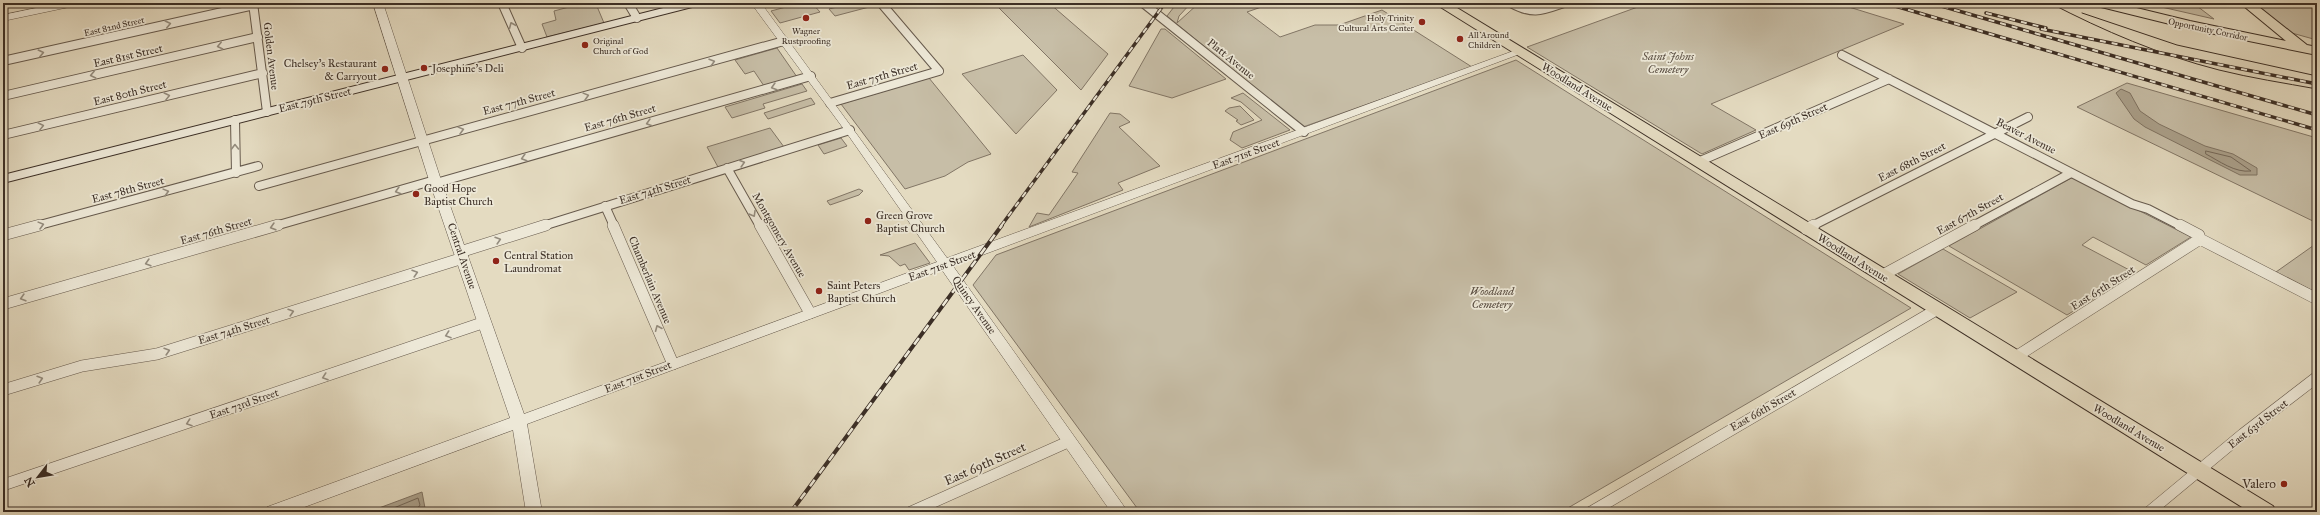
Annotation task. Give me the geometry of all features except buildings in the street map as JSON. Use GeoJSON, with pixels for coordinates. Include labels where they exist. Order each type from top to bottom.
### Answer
{"type":"FeatureCollection","features":[{"type":"Feature","properties":{"kind":"main road","name":"East 79th Street"},"geometry":{"type":"LineString","coordinates":[[3,179],[696,3]]}},
{"type":"Feature","properties":{"kind":"main road","name":"Woodland Avenue"},"geometry":{"type":"LineString","coordinates":[[1440,3],[2266,512]]}},
{"type":"Feature","properties":{"kind":"main road","name":"Opportunity Corridor"},"geometry":{"type":"LineString","coordinates":[[2101,3],[2190,26],[2317,50]]}},
{"type":"Feature","properties":{"kind":"main road","name":"Opportunity Corridor"},"geometry":{"type":"LineString","coordinates":[[2128,3],[2317,44]]}},
{"type":"Feature","properties":{"kind":"main road"},"geometry":{"type":"LineString","coordinates":[[2246,3],[2317,59]]}},
{"type":"Feature","properties":{"kind":"street"},"geometry":{"type":"LineString","coordinates":[[3,18],[74,3]]}},
{"type":"Feature","properties":{"kind":"street","name":"Central Avenue"},"geometry":{"type":"LineString","coordinates":[[378,3],[436,182],[519,422],[534,512]]}},
{"type":"Feature","properties":{"kind":"street"},"geometry":{"type":"LineString","coordinates":[[502,3],[522,48]]}},
{"type":"Feature","properties":{"kind":"street"},"geometry":{"type":"LineString","coordinates":[[628,3],[637,18]]}},
{"type":"Feature","properties":{"kind":"street","name":"Quincy Avenue"},"geometry":{"type":"LineString","coordinates":[[756,3],[811,76],[946,264],[1120,512]]}},
{"type":"Feature","properties":{"kind":"street","name":"East 75th Street"},"geometry":{"type":"LineString","coordinates":[[830,103],[939,71],[880,3]]}},
{"type":"Feature","properties":{"kind":"street","name":"Platt Avenue"},"geometry":{"type":"LineString","coordinates":[[1143,3],[1304,132]]}},
{"type":"Feature","properties":{"kind":"street"},"geometry":{"type":"LineString","coordinates":[[1511,3],[1531,13],[1564,3]]}},
{"type":"Feature","properties":{"kind":"street","name":"Golden Avenue"},"geometry":{"type":"LineString","coordinates":[[253,4],[267,112]]}},
{"type":"Feature","properties":{"kind":"street","name":"East 82nd Street"},"geometry":{"type":"LineString","coordinates":[[3,61],[253,4]]}},
{"type":"Feature","properties":{"kind":"street","name":"East 81st Street"},"geometry":{"type":"LineString","coordinates":[[3,96],[258,37]]}},
{"type":"Feature","properties":{"kind":"street","name":"East 77th Street"},"geometry":{"type":"LineString","coordinates":[[259,186],[784,41]]}},
{"type":"Feature","properties":{"kind":"street","name":"East 71st Street"},"geometry":{"type":"LineString","coordinates":[[273,512],[1520,52]]}},
{"type":"Feature","properties":{"kind":"street","name":"Beaver Avenue"},"geometry":{"type":"LineString","coordinates":[[1842,55],[2200,237],[2317,299]]}},
{"type":"Feature","properties":{"kind":"street","name":"East 80th Street"},"geometry":{"type":"LineString","coordinates":[[3,135],[263,73]]}},
{"type":"Feature","properties":{"kind":"street","name":"East 76th Street"},"geometry":{"type":"LineString","coordinates":[[3,304],[811,76]]}},
{"type":"Feature","properties":{"kind":"street","name":"East 69th Street"},"geometry":{"type":"LineString","coordinates":[[1698,162],[1889,79]]}},
{"type":"Feature","properties":{"kind":"street","name":"East 68th Street"},"geometry":{"type":"LineString","coordinates":[[1806,229],[2028,117]]}},
{"type":"Feature","properties":{"kind":"street"},"geometry":{"type":"LineString","coordinates":[[235,120],[236,173]]}},
{"type":"Feature","properties":{"kind":"street","name":"East 74th Street"},"geometry":{"type":"LineString","coordinates":[[3,390],[82,366],[157,354],[461,255],[605,206],[850,130]]}},
{"type":"Feature","properties":{"kind":"street","name":"East 78th Street"},"geometry":{"type":"LineString","coordinates":[[3,235],[258,166]]}},
{"type":"Feature","properties":{"kind":"street","name":"Montgomery Avenue"},"geometry":{"type":"LineString","coordinates":[[727,168],[810,313]]}},
{"type":"Feature","properties":{"kind":"street","name":"East 67th Street"},"geometry":{"type":"LineString","coordinates":[[1881,276],[2071,172]]}},
{"type":"Feature","properties":{"kind":"street","name":"Chamberlain Avenue"},"geometry":{"type":"LineString","coordinates":[[605,206],[673,364]]}},
{"type":"Feature","properties":{"kind":"street","name":"East 65th Street"},"geometry":{"type":"LineString","coordinates":[[2014,358],[2200,237]]}},
{"type":"Feature","properties":{"kind":"street","name":"East 66th Street"},"geometry":{"type":"LineString","coordinates":[[1591,512],[1936,310]]}},
{"type":"Feature","properties":{"kind":"street","name":"East 73rd Street"},"geometry":{"type":"LineString","coordinates":[[3,485],[485,322]]}},
{"type":"Feature","properties":{"kind":"street","name":"East 63rd Street"},"geometry":{"type":"LineString","coordinates":[[2148,512],[2243,434],[2317,378]]}},
{"type":"Feature","properties":{"kind":"street","name":"East 69th Street"},"geometry":{"type":"LineString","coordinates":[[911,512],[1070,441]]}},
{"type":"Feature","properties":{"kind":"green space"},"geometry":{"type":"Polygon","coordinates":[[[584,3],[587,7],[596,4],[604,23],[547,37],[542,24],[556,20],[554,11],[584,3]]]}},
{"type":"Feature","properties":{"kind":"green space"},"geometry":{"type":"Polygon","coordinates":[[[801,3],[812,3],[820,12],[780,23],[771,11],[801,3]]]}},
{"type":"Feature","properties":{"kind":"green space"},"geometry":{"type":"Polygon","coordinates":[[[834,3],[871,3],[873,6],[835,16],[829,9],[837,7],[834,3]]]}},
{"type":"Feature","properties":{"kind":"green space"},"geometry":{"type":"Polygon","coordinates":[[[994,3],[1049,3],[1108,54],[1081,90],[994,3]]]}},
{"type":"Feature","properties":{"kind":"green space"},"geometry":{"type":"Polygon","coordinates":[[[1177,3],[1191,3],[1179,16],[1177,23],[1199,3],[1273,3],[1247,12],[1280,37],[1315,25],[1339,25],[1382,10],[1472,67],[1303,127],[1167,16],[1177,3]]]}},
{"type":"Feature","properties":{"kind":"green space","name":"Saint Johns Cemetery"},"geometry":{"type":"Polygon","coordinates":[[[1645,3],[1836,3],[1904,24],[1711,104],[1756,130],[1702,154],[1527,47],[1646,4],[1645,3]]]}},
{"type":"Feature","properties":{"kind":"green space"},"geometry":{"type":"Polygon","coordinates":[[[2144,3],[2193,3],[2214,19],[2144,3]]]}},
{"type":"Feature","properties":{"kind":"green space"},"geometry":{"type":"Polygon","coordinates":[[[2246,3],[2317,3],[2317,40],[2281,30],[2246,3]]]}},
{"type":"Feature","properties":{"kind":"green space"},"geometry":{"type":"Polygon","coordinates":[[[1161,29],[1165,29],[1226,79],[1172,98],[1129,86],[1161,29]]]}},
{"type":"Feature","properties":{"kind":"green space"},"geometry":{"type":"Polygon","coordinates":[[[777,48],[797,77],[764,86],[754,71],[745,74],[735,60],[777,48]]]}},
{"type":"Feature","properties":{"kind":"green space"},"geometry":{"type":"Polygon","coordinates":[[[1023,55],[1057,90],[1016,134],[962,74],[1023,55]]]}},
{"type":"Feature","properties":{"kind":"green space","name":"Woodland Cemetery"},"geometry":{"type":"Polygon","coordinates":[[[1516,60],[1911,308],[1561,512],[1140,512],[973,285],[996,255],[1516,60]]]}},
{"type":"Feature","properties":{"kind":"green space"},"geometry":{"type":"Polygon","coordinates":[[[929,78],[991,154],[968,162],[945,176],[905,189],[841,104],[929,78]]]}},
{"type":"Feature","properties":{"kind":"green space"},"geometry":{"type":"Polygon","coordinates":[[[2127,83],[2317,138],[2317,223],[2077,107],[2127,83]]]}},
{"type":"Feature","properties":{"kind":"green space"},"geometry":{"type":"Polygon","coordinates":[[[802,84],[807,91],[763,104],[765,108],[732,118],[725,107],[802,84]]]}},
{"type":"Feature","properties":{"kind":"green space"},"geometry":{"type":"Polygon","coordinates":[[[1243,93],[1290,130],[1242,148],[1230,140],[1233,132],[1262,120],[1241,102],[1231,98],[1243,93]]]}},
{"type":"Feature","properties":{"kind":"green space"},"geometry":{"type":"Polygon","coordinates":[[[811,98],[815,104],[768,119],[764,113],[811,98]]]}},
{"type":"Feature","properties":{"kind":"green space"},"geometry":{"type":"Polygon","coordinates":[[[1240,106],[1254,120],[1241,125],[1236,121],[1238,120],[1225,111],[1229,108],[1240,106]]]}},
{"type":"Feature","properties":{"kind":"green space"},"geometry":{"type":"Polygon","coordinates":[[[1110,113],[1120,114],[1130,122],[1119,127],[1160,166],[1118,183],[1123,190],[1029,227],[1037,213],[1049,215],[1078,173],[1072,172],[1110,113]]]}},
{"type":"Feature","properties":{"kind":"green space"},"geometry":{"type":"Polygon","coordinates":[[[770,128],[784,147],[718,167],[707,147],[770,128]]]}},
{"type":"Feature","properties":{"kind":"green space"},"geometry":{"type":"Polygon","coordinates":[[[841,138],[847,146],[824,154],[818,145],[841,138]]]}},
{"type":"Feature","properties":{"kind":"green space"},"geometry":{"type":"Polygon","coordinates":[[[2073,177],[2191,237],[2146,265],[2093,237],[2082,245],[2135,273],[2067,315],[1949,246],[2073,177]]]}},
{"type":"Feature","properties":{"kind":"green space"},"geometry":{"type":"Polygon","coordinates":[[[859,189],[863,191],[859,195],[830,205],[827,201],[859,189]]]}},
{"type":"Feature","properties":{"kind":"green space"},"geometry":{"type":"Polygon","coordinates":[[[915,243],[930,263],[909,270],[905,264],[900,266],[889,256],[880,255],[915,243]]]}},
{"type":"Feature","properties":{"kind":"green space"},"geometry":{"type":"Polygon","coordinates":[[[2317,243],[2317,293],[2276,272],[2317,243]]]}},
{"type":"Feature","properties":{"kind":"green space"},"geometry":{"type":"Polygon","coordinates":[[[1943,249],[2017,292],[1970,318],[1898,274],[1943,249]]]}},
{"type":"Feature","properties":{"kind":"water"},"geometry":{"type":"Polygon","coordinates":[[[2121,89],[2130,93],[2140,111],[2159,124],[2205,146],[2233,154],[2257,168],[2257,175],[2240,175],[2145,127],[2134,119],[2116,93],[2121,89]]]}},
{"type":"Feature","properties":{"kind":"water"},"geometry":{"type":"Polygon","coordinates":[[[422,492],[425,508],[415,512],[380,512],[379,508],[422,492]]]}},
{"type":"Feature","properties":{"kind":"tram line"},"geometry":{"type":"LineString","coordinates":[[2050,3],[2112,33],[2175,57],[2231,73],[2317,89]]}},
{"type":"Feature","properties":{"kind":"tram line"},"geometry":{"type":"LineString","coordinates":[[2082,13],[2177,45],[2317,76]]}},
{"type":"Feature","properties":{"kind":"railway"},"geometry":{"type":"LineString","coordinates":[[1001,226],[1165,3]]}},
{"type":"Feature","properties":{"kind":"railway"},"geometry":{"type":"LineString","coordinates":[[1885,3],[2317,130]]}},
{"type":"Feature","properties":{"kind":"railway"},"geometry":{"type":"LineString","coordinates":[[1931,3],[2317,115]]}},
{"type":"Feature","properties":{"kind":"railway"},"geometry":{"type":"LineString","coordinates":[[1986,13],[2046,28]]}},
{"type":"Feature","properties":{"kind":"railway"},"geometry":{"type":"LineString","coordinates":[[2041,29],[2317,84]]}},
{"type":"Feature","properties":{"kind":"railway"},"geometry":{"type":"LineString","coordinates":[[791,512],[1002,225]]}},
{"type":"Feature","properties":{"kind":"place","name":"Wagner Rustproofing"},"geometry":{"type":"Point","coordinates":[806,18]}},
{"type":"Feature","properties":{"kind":"place","name":"Holy Trinity Cultural Arts Center"},"geometry":{"type":"Point","coordinates":[1422,22]}},
{"type":"Feature","properties":{"kind":"place","name":"All Around Children"},"geometry":{"type":"Point","coordinates":[1460,39]}},
{"type":"Feature","properties":{"kind":"place","name":"Original Church of God"},"geometry":{"type":"Point","coordinates":[585,45]}},
{"type":"Feature","properties":{"kind":"place","name":"Josephine's Deli"},"geometry":{"type":"Point","coordinates":[424,68]}},
{"type":"Feature","properties":{"kind":"place","name":"Chelsey's Restaurant & Carryout"},"geometry":{"type":"Point","coordinates":[385,69]}},
{"type":"Feature","properties":{"kind":"place","name":"Good Hope Baptist Church"},"geometry":{"type":"Point","coordinates":[416,194]}},
{"type":"Feature","properties":{"kind":"place","name":"Green Grove Baptist Church"},"geometry":{"type":"Point","coordinates":[868,221]}},
{"type":"Feature","properties":{"kind":"place","name":"Central Station Laundromat"},"geometry":{"type":"Point","coordinates":[496,261]}},
{"type":"Feature","properties":{"kind":"place","name":"Saint Peters Baptist Church"},"geometry":{"type":"Point","coordinates":[819,291]}},
{"type":"Feature","properties":{"kind":"place","name":"Valero"},"geometry":{"type":"Point","coordinates":[2284,484]}}]}
